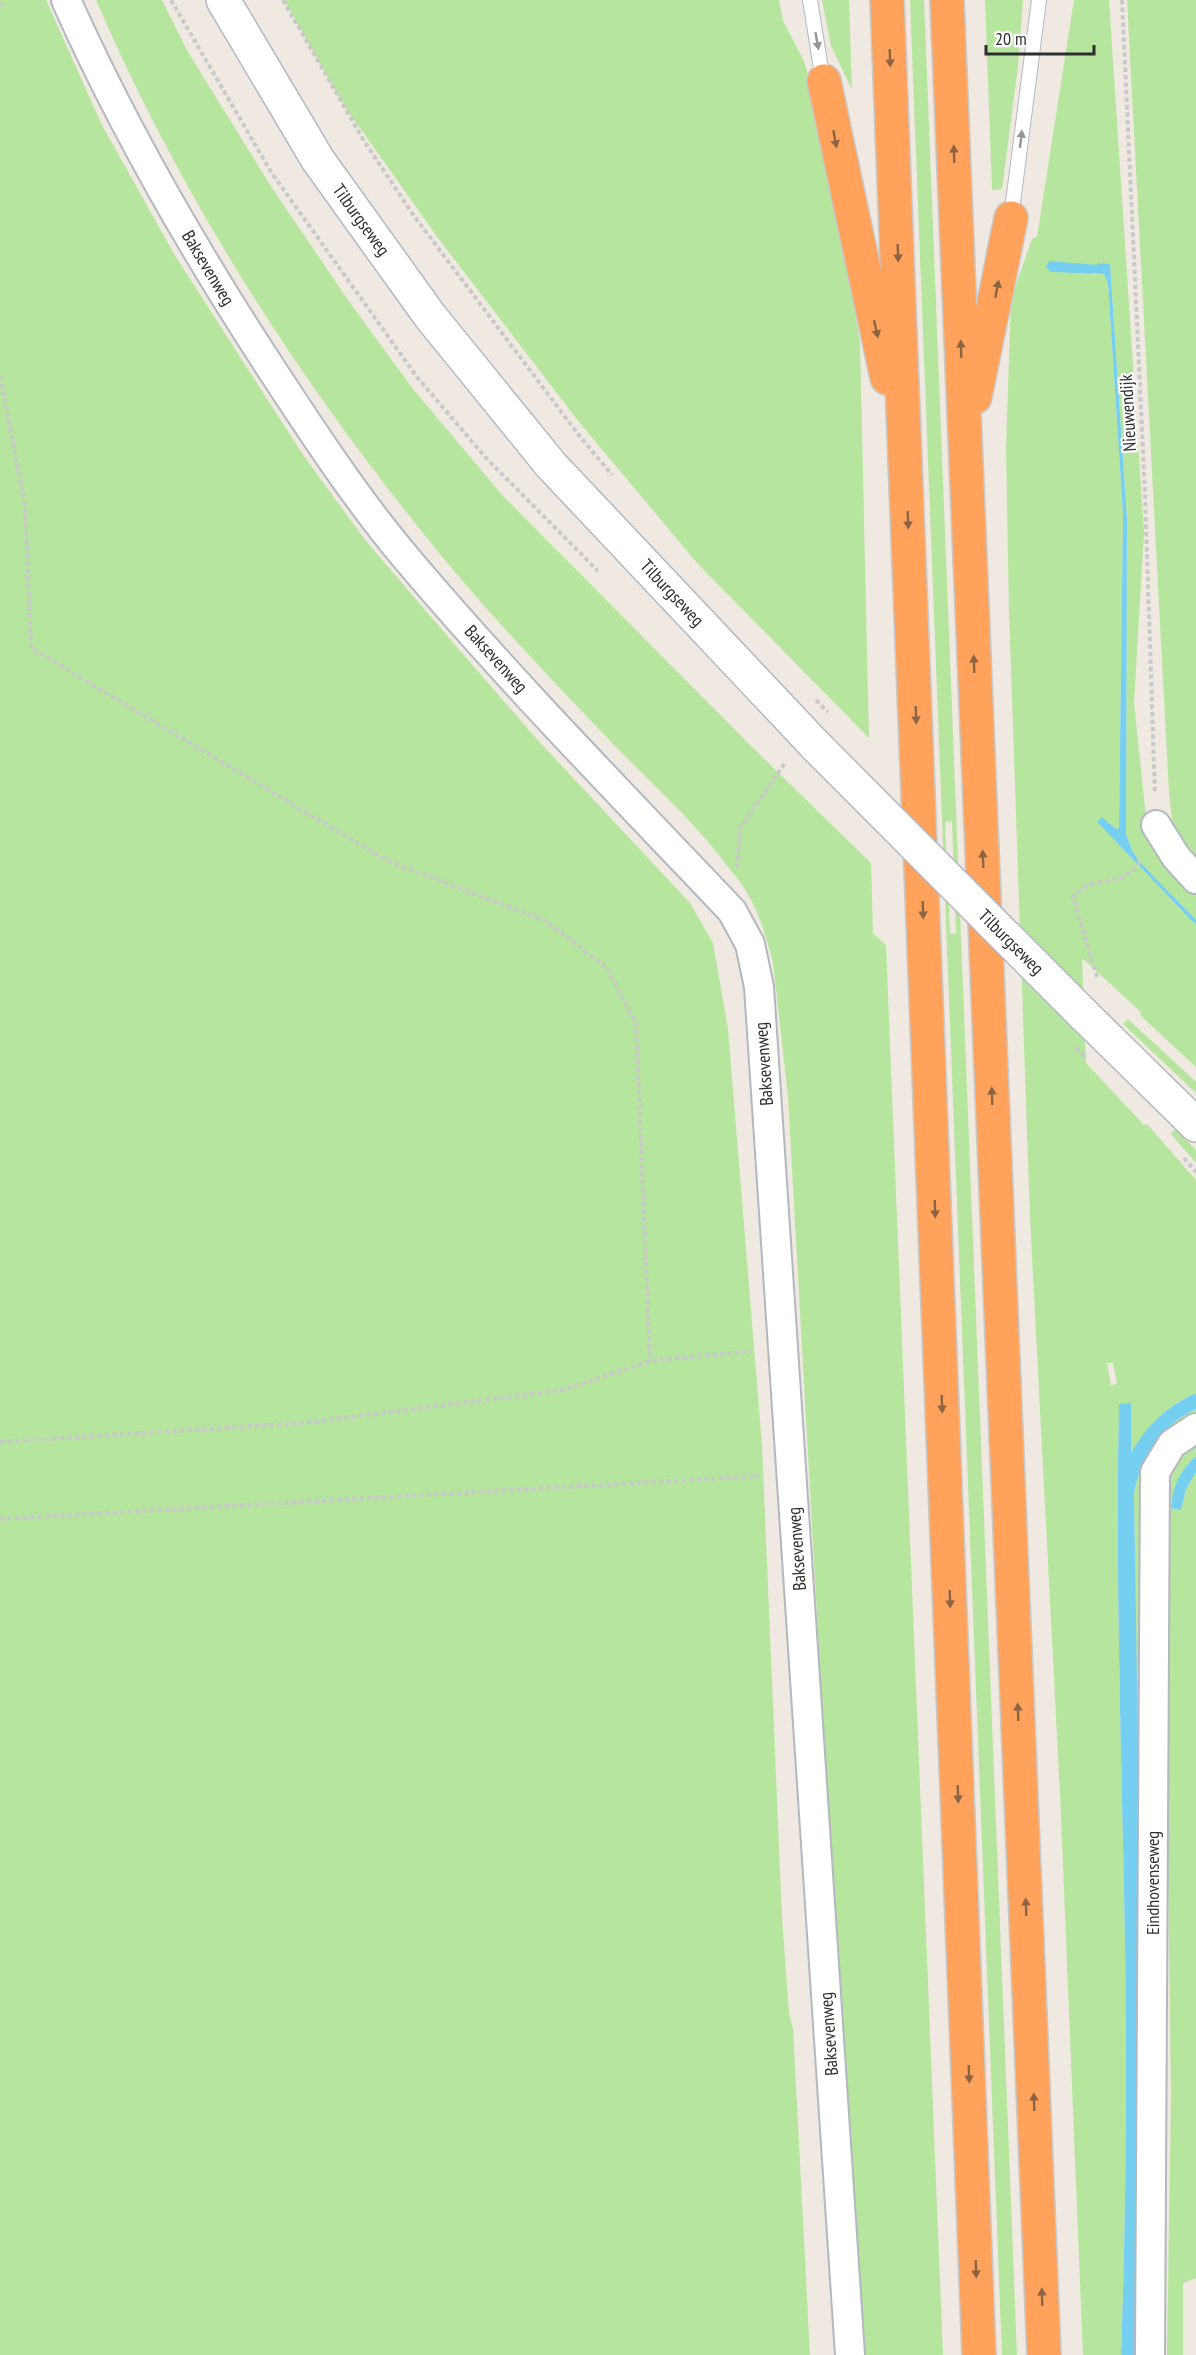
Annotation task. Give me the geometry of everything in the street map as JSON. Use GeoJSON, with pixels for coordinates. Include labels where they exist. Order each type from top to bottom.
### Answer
{"type":"FeatureCollection","features":[{"type":"Feature","properties":{"kind":"highway"},"geometry":{"type":"LineString","coordinates":[[887,0],[979,2355]]}},
{"type":"Feature","properties":{"kind":"highway"},"geometry":{"type":"LineString","coordinates":[[947,0],[1044,2355]]}},
{"type":"Feature","properties":{"kind":"highway"},"geometry":{"type":"LineString","coordinates":[[824,81],[847,198],[906,462]]}},
{"type":"Feature","properties":{"kind":"highway"},"geometry":{"type":"LineString","coordinates":[[965,449],[1011,218]]}},
{"type":"Feature","properties":{"kind":"street","name":"Baksevenweg"},"geometry":{"type":"LineString","coordinates":[[66,0],[96,68],[192,243],[228,303],[320,443],[405,557],[511,675],[732,911],[750,944],[759,987],[850,2355]]}},
{"type":"Feature","properties":{"kind":"street","name":"Tilburgseweg"},"geometry":{"type":"LineString","coordinates":[[223,0],[318,160],[430,316],[551,465],[816,746],[1196,1125]]}},
{"type":"Feature","properties":{"kind":"street"},"geometry":{"type":"LineString","coordinates":[[1156,825],[1176,857],[1196,879]]}},
{"type":"Feature","properties":{"kind":"street","name":"Eindhovenseweg"},"geometry":{"type":"LineString","coordinates":[[1150,2355],[1155,1472],[1172,1444],[1196,1428]]}},
{"type":"Feature","properties":{"kind":"lane"},"geometry":{"type":"LineString","coordinates":[[810,0],[824,81]]}},
{"type":"Feature","properties":{"kind":"lane"},"geometry":{"type":"LineString","coordinates":[[1011,218],[1038,0]]}},
{"type":"Feature","properties":{"kind":"path"},"geometry":{"type":"LineString","coordinates":[[0,7],[2,0]]}},
{"type":"Feature","properties":{"kind":"path"},"geometry":{"type":"LineString","coordinates":[[283,0],[364,141],[414,216],[578,434],[614,477]]}},
{"type":"Feature","properties":{"kind":"path","name":"Nieuwendijk"},"geometry":{"type":"LineString","coordinates":[[1122,0],[1145,483],[1156,825]]}},
{"type":"Feature","properties":{"kind":"path"},"geometry":{"type":"LineString","coordinates":[[0,376],[25,505],[31,648],[386,861],[546,921],[607,968],[636,1024],[650,1362]]}},
{"type":"Feature","properties":{"kind":"path"},"geometry":{"type":"LineString","coordinates":[[741,828],[787,759]]}},
{"type":"Feature","properties":{"kind":"path"},"geometry":{"type":"LineString","coordinates":[[1097,978],[1073,897],[1086,886],[1122,878],[1138,865]]}},
{"type":"Feature","properties":{"kind":"path"},"geometry":{"type":"LineString","coordinates":[[0,1442],[327,1420],[562,1390],[650,1362],[783,1348]]}},
{"type":"Feature","properties":{"kind":"path"},"geometry":{"type":"LineString","coordinates":[[0,1519],[792,1474]]}},
{"type":"Feature","properties":{"kind":"green space"},"geometry":{"type":"Polygon","coordinates":[[[0,0],[46,0],[102,125],[174,254],[303,455],[365,540],[449,638],[534,736],[690,903],[713,943],[728,1029],[762,1445],[782,1918],[789,2013],[793,2029],[810,2355],[0,2355],[0,0]]]}},
{"type":"Feature","properties":{"kind":"green space"},"geometry":{"type":"Polygon","coordinates":[[[96,0],[162,0],[188,52],[270,185],[348,300],[413,389],[503,496],[752,747],[871,863],[873,933],[886,945],[943,2355],[863,2355],[822,1705],[788,1097],[773,963],[762,926],[744,888],[715,850],[489,612],[371,467],[282,340],[200,208],[128,71],[96,0]]]}},
{"type":"Feature","properties":{"kind":"green space"},"geometry":{"type":"Polygon","coordinates":[[[284,0],[779,0],[783,21],[804,61],[810,84],[838,209],[860,343],[869,738],[698,564],[579,422],[438,238],[343,104],[284,0]]]}},
{"type":"Feature","properties":{"kind":"green space"},"geometry":{"type":"Polygon","coordinates":[[[822,0],[849,0],[852,90],[831,46],[822,0]]]}},
{"type":"Feature","properties":{"kind":"green space"},"geometry":{"type":"Polygon","coordinates":[[[910,0],[924,0],[1017,2355],[1002,2355],[910,0]],[[952,821],[945,822],[950,933],[956,934],[952,821]]]}},
{"type":"Feature","properties":{"kind":"green space"},"geometry":{"type":"Polygon","coordinates":[[[985,0],[1023,0],[1018,66],[1002,189],[992,190],[985,0]]]}},
{"type":"Feature","properties":{"kind":"green space"},"geometry":{"type":"Polygon","coordinates":[[[1074,0],[1109,0],[1144,532],[1134,703],[1147,820],[1164,855],[1196,894],[1196,920],[1139,861],[1126,834],[1127,519],[1110,264],[1091,275],[1104,273],[1108,283],[1123,514],[1119,828],[1097,822],[1196,925],[1196,1067],[1082,958],[1086,1063],[1144,1125],[1147,1124],[1196,1180],[1196,1393],[1175,1404],[1158,1418],[1131,1454],[1131,1404],[1119,1405],[1118,1607],[1126,2047],[1121,2355],[1083,2355],[1060,1793],[1030,1218],[1009,612],[1006,447],[1011,299],[1032,239],[1037,237],[1074,0]],[[1107,1363],[1111,1386],[1117,1383],[1113,1363],[1107,1363]]]}},
{"type":"Feature","properties":{"kind":"green space"},"geometry":{"type":"Polygon","coordinates":[[[1127,0],[1196,0],[1196,856],[1173,828],[1169,793],[1127,0]]]}},
{"type":"Feature","properties":{"kind":"green space"},"geometry":{"type":"Polygon","coordinates":[[[1128,1019],[1196,1082],[1196,1093],[1123,1024],[1128,1019]]]}},
{"type":"Feature","properties":{"kind":"green space"},"geometry":{"type":"Polygon","coordinates":[[[1175,1129],[1196,1150],[1196,1163],[1171,1134],[1175,1129]]]}},
{"type":"Feature","properties":{"kind":"green space"},"geometry":{"type":"Polygon","coordinates":[[[1196,1409],[1196,1422],[1165,1448],[1142,2279],[1134,1493],[1142,1467],[1154,1444],[1173,1424],[1196,1409]]]}},
{"type":"Feature","properties":{"kind":"green space"},"geometry":{"type":"Polygon","coordinates":[[[1196,1445],[1196,1456],[1187,1464],[1181,1510],[1186,1489],[1196,1472],[1196,2278],[1183,2283],[1183,2355],[1167,2355],[1171,2093],[1163,1510],[1172,1474],[1182,1459],[1196,1445]]]}},
{"type":"Feature","properties":{"kind":"water"},"geometry":{"type":"Polygon","coordinates":[[[1049,261],[1110,264],[1127,519],[1126,834],[1139,861],[1196,920],[1196,925],[1097,822],[1102,817],[1116,829],[1119,828],[1123,514],[1108,283],[1104,274],[1051,272],[1046,267],[1049,261]]]}},
{"type":"Feature","properties":{"kind":"water"},"geometry":{"type":"Polygon","coordinates":[[[1196,1393],[1196,1409],[1163,1433],[1147,1455],[1134,1493],[1143,2068],[1139,2355],[1121,2355],[1126,2047],[1118,1606],[1119,1404],[1131,1403],[1131,1453],[1159,1417],[1196,1393]]]}},
{"type":"Feature","properties":{"kind":"water"},"geometry":{"type":"Polygon","coordinates":[[[1196,1456],[1196,1472],[1186,1489],[1181,1510],[1171,1508],[1178,1479],[1196,1456]]]}}]}
